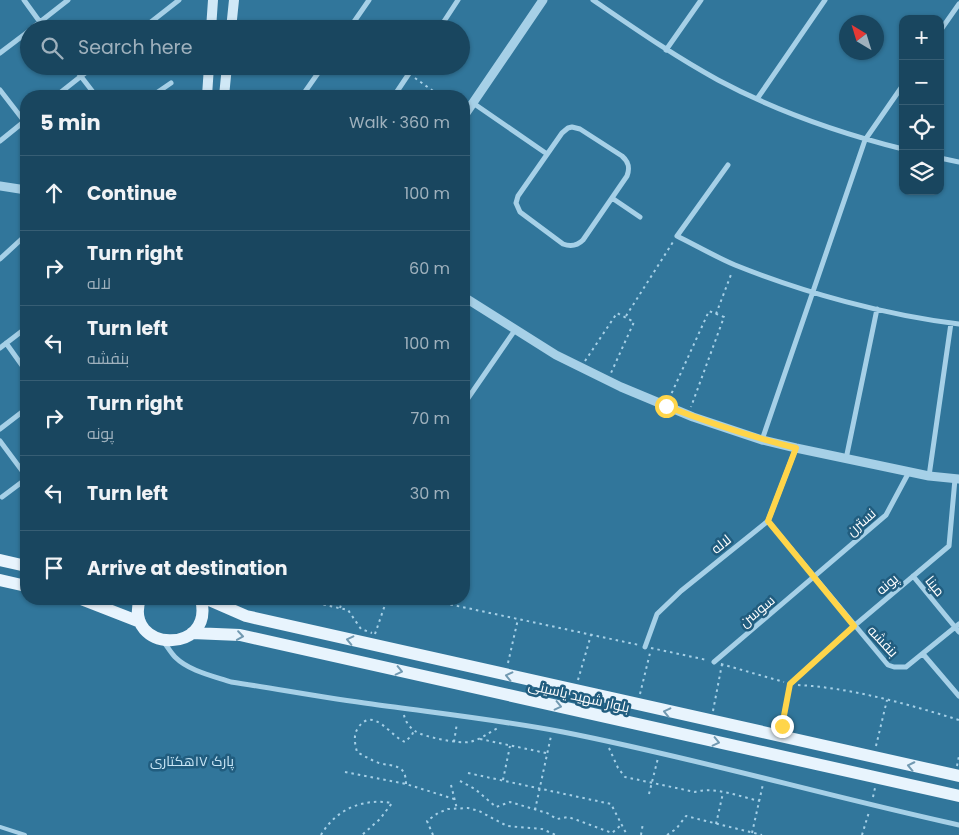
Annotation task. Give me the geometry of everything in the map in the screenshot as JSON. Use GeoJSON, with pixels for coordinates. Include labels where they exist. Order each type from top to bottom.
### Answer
{"type":"FeatureCollection","features":[{"type":"Feature","properties":{"kind":"main road"},"geometry":{"type":"LineString","coordinates":[[212,20],[213,0]]}},
{"type":"Feature","properties":{"kind":"main road"},"geometry":{"type":"LineString","coordinates":[[232,20],[234,0]]}},
{"type":"Feature","properties":{"kind":"main road"},"geometry":{"type":"LineString","coordinates":[[207,90],[208,75]]}},
{"type":"Feature","properties":{"kind":"main road"},"geometry":{"type":"LineString","coordinates":[[225,90],[226,75]]}},
{"type":"Feature","properties":{"kind":"main road"},"geometry":{"type":"LineString","coordinates":[[0,560],[20,565]]}},
{"type":"Feature","properties":{"kind":"main road"},"geometry":{"type":"LineString","coordinates":[[0,580],[20,585]]}},
{"type":"Feature","properties":{"kind":"main road"},"geometry":{"type":"LineString","coordinates":[[96,605],[140,622]]}},
{"type":"Feature","properties":{"kind":"main road"},"geometry":{"type":"LineString","coordinates":[[139,605],[140,622],[150,634],[163,641],[183,639],[192,633],[198,626],[202,616],[203,605]]}},
{"type":"Feature","properties":{"kind":"main road","name":"بلوار شهید یاسینی"},"geometry":{"type":"LineString","coordinates":[[221,605],[246,616],[780,737],[874,758],[958,771]]}},
{"type":"Feature","properties":{"kind":"main road","name":"بلوار شهید یاسینی"},"geometry":{"type":"LineString","coordinates":[[192,633],[240,635],[959,796]]}},
{"type":"Feature","properties":{"kind":"street"},"geometry":{"type":"LineString","coordinates":[[24,0],[39,20]]}},
{"type":"Feature","properties":{"kind":"street"},"geometry":{"type":"LineString","coordinates":[[43,20],[68,0]]}},
{"type":"Feature","properties":{"kind":"street"},"geometry":{"type":"LineString","coordinates":[[153,20],[179,0]]}},
{"type":"Feature","properties":{"kind":"street"},"geometry":{"type":"LineString","coordinates":[[355,20],[369,0]]}},
{"type":"Feature","properties":{"kind":"street"},"geometry":{"type":"LineString","coordinates":[[445,20],[458,0]]}},
{"type":"Feature","properties":{"kind":"street"},"geometry":{"type":"LineString","coordinates":[[470,107],[543,0]]}},
{"type":"Feature","properties":{"kind":"street"},"geometry":{"type":"LineString","coordinates":[[592,0],[666,50],[757,98],[808,120],[865,140],[899,148]]}},
{"type":"Feature","properties":{"kind":"street"},"geometry":{"type":"LineString","coordinates":[[666,50],[701,0]]}},
{"type":"Feature","properties":{"kind":"street"},"geometry":{"type":"LineString","coordinates":[[757,98],[826,0]]}},
{"type":"Feature","properties":{"kind":"street"},"geometry":{"type":"LineString","coordinates":[[944,25],[959,4]]}},
{"type":"Feature","properties":{"kind":"street"},"geometry":{"type":"LineString","coordinates":[[0,53],[20,38]]}},
{"type":"Feature","properties":{"kind":"street"},"geometry":{"type":"LineString","coordinates":[[306,90],[317,75]]}},
{"type":"Feature","properties":{"kind":"street"},"geometry":{"type":"LineString","coordinates":[[398,90],[408,75]]}},
{"type":"Feature","properties":{"kind":"street"},"geometry":{"type":"LineString","coordinates":[[64,90],[81,76],[92,90]]}},
{"type":"Feature","properties":{"kind":"street"},"geometry":{"type":"LineString","coordinates":[[161,90],[171,83]]}},
{"type":"Feature","properties":{"kind":"street"},"geometry":{"type":"LineString","coordinates":[[0,90],[20,115]]}},
{"type":"Feature","properties":{"kind":"street"},"geometry":{"type":"LineString","coordinates":[[762,440],[865,140],[899,91]]}},
{"type":"Feature","properties":{"kind":"street"},"geometry":{"type":"LineString","coordinates":[[473,103],[547,154]]}},
{"type":"Feature","properties":{"kind":"street"},"geometry":{"type":"LineString","coordinates":[[0,141],[20,125]]}},
{"type":"Feature","properties":{"kind":"street"},"geometry":{"type":"LineString","coordinates":[[572,127],[580,129],[622,156],[628,163],[629,172],[612,198],[580,243],[572,246],[563,244],[520,212],[516,206],[518,196],[547,154],[564,130],[572,127]]}},
{"type":"Feature","properties":{"kind":"street"},"geometry":{"type":"LineString","coordinates":[[944,159],[959,162]]}},
{"type":"Feature","properties":{"kind":"street"},"geometry":{"type":"LineString","coordinates":[[728,165],[677,236],[735,264],[814,292],[877,309],[959,324]]}},
{"type":"Feature","properties":{"kind":"street"},"geometry":{"type":"LineString","coordinates":[[0,186],[20,189]]}},
{"type":"Feature","properties":{"kind":"street"},"geometry":{"type":"LineString","coordinates":[[612,198],[640,217]]}},
{"type":"Feature","properties":{"kind":"street"},"geometry":{"type":"LineString","coordinates":[[0,259],[20,242]]}},
{"type":"Feature","properties":{"kind":"street"},"geometry":{"type":"LineString","coordinates":[[470,301],[556,355],[666,406],[762,440],[846,460],[929,476],[957,479]]}},
{"type":"Feature","properties":{"kind":"street"},"geometry":{"type":"LineString","coordinates":[[846,460],[877,309]]}},
{"type":"Feature","properties":{"kind":"street"},"geometry":{"type":"LineString","coordinates":[[929,476],[951,323]]}},
{"type":"Feature","properties":{"kind":"street"},"geometry":{"type":"LineString","coordinates":[[470,395],[515,330]]}},
{"type":"Feature","properties":{"kind":"street"},"geometry":{"type":"LineString","coordinates":[[0,348],[20,332]]}},
{"type":"Feature","properties":{"kind":"street"},"geometry":{"type":"LineString","coordinates":[[6,343],[20,363]]}},
{"type":"Feature","properties":{"kind":"street"},"geometry":{"type":"LineString","coordinates":[[0,429],[20,414]]}},
{"type":"Feature","properties":{"kind":"street"},"geometry":{"type":"LineString","coordinates":[[0,441],[20,469]]}},
{"type":"Feature","properties":{"kind":"street"},"geometry":{"type":"LineString","coordinates":[[768,521],[796,448]]}},
{"type":"Feature","properties":{"kind":"street","name":"نسترن"},"geometry":{"type":"LineString","coordinates":[[814,577],[886,515],[909,472]]}},
{"type":"Feature","properties":{"kind":"street","name":"پونه"},"geometry":{"type":"LineString","coordinates":[[790,684],[854,626],[949,546],[957,479]]}},
{"type":"Feature","properties":{"kind":"street"},"geometry":{"type":"LineString","coordinates":[[2,497],[20,483]]}},
{"type":"Feature","properties":{"kind":"street","name":"بنفشه"},"geometry":{"type":"LineString","coordinates":[[768,521],[884,661],[894,667],[906,666],[958,628]]}},
{"type":"Feature","properties":{"kind":"street","name":"لاله"},"geometry":{"type":"LineString","coordinates":[[648,648],[657,614],[681,591],[768,521]]}},
{"type":"Feature","properties":{"kind":"street","name":"مینا"},"geometry":{"type":"LineString","coordinates":[[913,576],[958,628]]}},
{"type":"Feature","properties":{"kind":"street","name":"سوسن"},"geometry":{"type":"LineString","coordinates":[[714,662],[814,577]]}},
{"type":"Feature","properties":{"kind":"street"},"geometry":{"type":"LineString","coordinates":[[163,641],[175,657],[185,665],[224,680],[552,730],[659,753],[959,825]]}},
{"type":"Feature","properties":{"kind":"street"},"geometry":{"type":"LineString","coordinates":[[923,654],[959,696]]}},
{"type":"Feature","properties":{"kind":"lane"},"geometry":{"type":"LineString","coordinates":[[0,827],[25,835]]}},
{"type":"Feature","properties":{"kind":"path"},"geometry":{"type":"LineString","coordinates":[[410,75],[432,90]]}},
{"type":"Feature","properties":{"kind":"path"},"geometry":{"type":"LineString","coordinates":[[626,316],[677,236]]}},
{"type":"Feature","properties":{"kind":"path"},"geometry":{"type":"LineString","coordinates":[[716,314],[735,264]]}},
{"type":"Feature","properties":{"kind":"path"},"geometry":{"type":"LineString","coordinates":[[666,406],[709,311],[724,317],[688,414]]}},
{"type":"Feature","properties":{"kind":"path"},"geometry":{"type":"LineString","coordinates":[[580,367],[617,313],[626,316],[634,322],[608,380]]}},
{"type":"Feature","properties":{"kind":"path"},"geometry":{"type":"LineString","coordinates":[[326,605],[348,610],[361,629],[376,634],[385,605]]}},
{"type":"Feature","properties":{"kind":"path"},"geometry":{"type":"LineString","coordinates":[[453,605],[714,662],[790,684],[831,687],[911,705],[959,720]]}},
{"type":"Feature","properties":{"kind":"path"},"geometry":{"type":"LineString","coordinates":[[505,675],[518,619]]}},
{"type":"Feature","properties":{"kind":"path"},"geometry":{"type":"LineString","coordinates":[[578,680],[590,635]]}},
{"type":"Feature","properties":{"kind":"path"},"geometry":{"type":"LineString","coordinates":[[640,694],[648,648]]}},
{"type":"Feature","properties":{"kind":"path"},"geometry":{"type":"LineString","coordinates":[[713,711],[722,664]]}},
{"type":"Feature","properties":{"kind":"path"},"geometry":{"type":"LineString","coordinates":[[780,737],[790,684]]}},
{"type":"Feature","properties":{"kind":"path"},"geometry":{"type":"LineString","coordinates":[[874,758],[887,700]]}},
{"type":"Feature","properties":{"kind":"path"},"geometry":{"type":"LineString","coordinates":[[402,708],[405,720],[414,730],[454,742],[467,743],[480,739],[508,723]]}},
{"type":"Feature","properties":{"kind":"path"},"geometry":{"type":"LineString","coordinates":[[454,742],[458,716]]}},
{"type":"Feature","properties":{"kind":"path"},"geometry":{"type":"LineString","coordinates":[[406,784],[406,778],[402,770],[396,765],[380,764],[357,752],[355,736],[362,723],[368,720],[378,721],[399,740],[405,742],[414,730]]}},
{"type":"Feature","properties":{"kind":"path"},"geometry":{"type":"LineString","coordinates":[[535,810],[552,730]]}},
{"type":"Feature","properties":{"kind":"path"},"geometry":{"type":"LineString","coordinates":[[480,739],[547,753]]}},
{"type":"Feature","properties":{"kind":"path"},"geometry":{"type":"LineString","coordinates":[[605,741],[618,768],[625,777],[695,792],[703,789],[760,801]]}},
{"type":"Feature","properties":{"kind":"path"},"geometry":{"type":"LineString","coordinates":[[502,781],[510,746]]}},
{"type":"Feature","properties":{"kind":"path"},"geometry":{"type":"LineString","coordinates":[[649,794],[659,753]]}},
{"type":"Feature","properties":{"kind":"path"},"geometry":{"type":"LineString","coordinates":[[958,771],[959,756]]}},
{"type":"Feature","properties":{"kind":"path"},"geometry":{"type":"LineString","coordinates":[[344,772],[406,784],[454,799]]}},
{"type":"Feature","properties":{"kind":"path"},"geometry":{"type":"LineString","coordinates":[[468,773],[611,804],[627,835]]}},
{"type":"Feature","properties":{"kind":"path"},"geometry":{"type":"LineString","coordinates":[[752,833],[765,778]]}},
{"type":"Feature","properties":{"kind":"path"},"geometry":{"type":"LineString","coordinates":[[460,781],[475,789],[496,806],[510,802],[557,819],[568,818],[577,820],[612,833],[621,826]]}},
{"type":"Feature","properties":{"kind":"path"},"geometry":{"type":"LineString","coordinates":[[451,785],[457,809]]}},
{"type":"Feature","properties":{"kind":"path"},"geometry":{"type":"LineString","coordinates":[[716,824],[723,793]]}},
{"type":"Feature","properties":{"kind":"path"},"geometry":{"type":"LineString","coordinates":[[322,835],[334,818],[356,804],[374,801],[392,803],[380,819],[362,835]]}},
{"type":"Feature","properties":{"kind":"path"},"geometry":{"type":"LineString","coordinates":[[433,835],[427,821],[443,811],[468,808],[479,811],[507,826],[542,829],[556,835]]}},
{"type":"Feature","properties":{"kind":"path"},"geometry":{"type":"LineString","coordinates":[[667,835],[676,829],[686,816],[762,835]]}},
{"type":"Feature","properties":{"kind":"path"},"geometry":{"type":"LineString","coordinates":[[641,835],[643,823]]}},
{"type":"Feature","properties":{"kind":"green space","name":"پارک ۱۷هکتاری"},"geometry":{"type":"Polygon","coordinates":[[[0,0],[959,0],[959,835],[0,835],[0,0]]]}},
{"type":"Feature","properties":{"kind":"route"},"geometry":{"type":"LineString","coordinates":[[666,406],[762,440],[796,448],[768,521],[854,626],[790,684],[782,726]]}}]}
